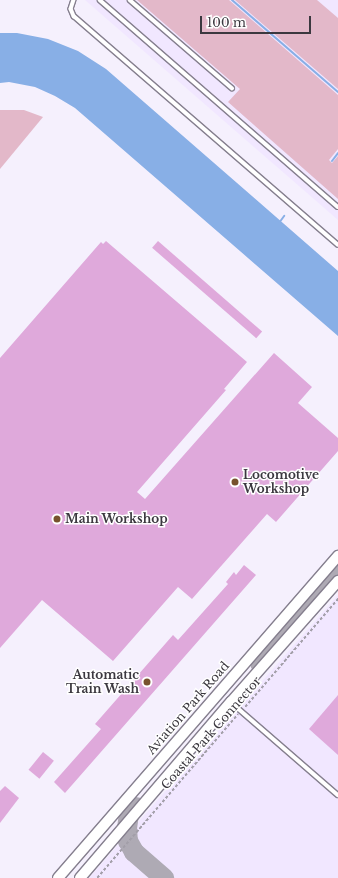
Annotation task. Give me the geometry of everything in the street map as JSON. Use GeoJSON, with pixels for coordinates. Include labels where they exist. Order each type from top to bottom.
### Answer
{"type":"FeatureCollection","features":[{"type":"Feature","properties":{"kind":"main road","name":"Aviation Park Road"},"geometry":{"type":"LineString","coordinates":[[58,878],[338,556]]}},
{"type":"Feature","properties":{"kind":"main road"},"geometry":{"type":"LineString","coordinates":[[80,878],[231,702],[338,581]]}},
{"type":"Feature","properties":{"kind":"lane"},"geometry":{"type":"LineString","coordinates":[[74,0],[71,9],[74,16],[338,245]]}},
{"type":"Feature","properties":{"kind":"lane"},"geometry":{"type":"LineString","coordinates":[[100,0],[338,207]]}},
{"type":"Feature","properties":{"kind":"lane"},"geometry":{"type":"LineString","coordinates":[[130,0],[232,88]]}},
{"type":"Feature","properties":{"kind":"lane"},"geometry":{"type":"LineString","coordinates":[[231,702],[338,795]]}},
{"type":"Feature","properties":{"kind":"path","name":"Coastal Park Connector"},"geometry":{"type":"LineString","coordinates":[[97,878],[338,599]]}},
{"type":"Feature","properties":{"kind":"shaded area"},"geometry":{"type":"Polygon","coordinates":[[[85,0],[338,0],[338,220],[299,186],[85,0]]]}},
{"type":"Feature","properties":{"kind":"shaded area"},"geometry":{"type":"Polygon","coordinates":[[[137,0],[229,0],[338,95],[338,149],[329,160],[332,163],[338,156],[338,199],[228,102],[240,89],[137,0]]]}},
{"type":"Feature","properties":{"kind":"shaded area"},"geometry":{"type":"Polygon","coordinates":[[[235,0],[317,0],[338,18],[338,89],[235,0]]]}},
{"type":"Feature","properties":{"kind":"shaded area"},"geometry":{"type":"Polygon","coordinates":[[[0,110],[24,110],[43,117],[0,169],[0,110]]]}},
{"type":"Feature","properties":{"kind":"shaded area"},"geometry":{"type":"Polygon","coordinates":[[[338,595],[338,878],[89,878],[338,595]]]}},
{"type":"Feature","properties":{"kind":"water"},"geometry":{"type":"Polygon","coordinates":[[[0,33],[17,33],[48,39],[78,51],[106,69],[338,271],[338,336],[75,108],[55,96],[35,87],[9,82],[0,83],[0,33]]]}},
{"type":"Feature","properties":{"kind":"building"},"geometry":{"type":"Polygon","coordinates":[[[106,241],[247,362],[224,389],[226,390],[137,492],[145,499],[274,353],[312,387],[298,403],[338,438],[338,451],[276,522],[267,514],[192,599],[178,587],[113,661],[42,600],[0,648],[0,358],[101,242],[103,244],[106,241]]]}},
{"type":"Feature","properties":{"kind":"building"},"geometry":{"type":"Polygon","coordinates":[[[158,241],[262,332],[256,338],[152,248],[158,241]]]}},
{"type":"Feature","properties":{"kind":"building","name":"Automatic Train Wash"},"geometry":{"type":"Polygon","coordinates":[[[244,565],[256,575],[65,793],[54,782],[101,729],[95,724],[173,635],[178,640],[228,584],[226,582],[234,572],[236,575],[244,565]]]}},
{"type":"Feature","properties":{"kind":"building"},"geometry":{"type":"Polygon","coordinates":[[[338,695],[338,755],[309,729],[338,695]]]}},
{"type":"Feature","properties":{"kind":"building"},"geometry":{"type":"Polygon","coordinates":[[[43,752],[54,761],[39,779],[29,770],[43,752]]]}},
{"type":"Feature","properties":{"kind":"building"},"geometry":{"type":"Polygon","coordinates":[[[5,786],[19,798],[0,823],[0,791],[5,786]]]}},
{"type":"Feature","properties":{"kind":"waterway"},"geometry":{"type":"LineString","coordinates":[[232,0],[338,92]]}},
{"type":"Feature","properties":{"kind":"waterway"},"geometry":{"type":"LineString","coordinates":[[332,161],[338,153]]}},
{"type":"Feature","properties":{"kind":"waterway"},"geometry":{"type":"LineString","coordinates":[[279,223],[284,216]]}},
{"type":"Feature","properties":{"kind":"taxiway"},"geometry":{"type":"LineString","coordinates":[[260,663],[338,572]]}},
{"type":"Feature","properties":{"kind":"taxiway"},"geometry":{"type":"LineString","coordinates":[[136,807],[129,814],[127,828],[128,841],[134,852],[164,878]]}},
{"type":"Feature","properties":{"kind":"place","name":"Locomotive Workshop"},"geometry":{"type":"Point","coordinates":[235,482]}},
{"type":"Feature","properties":{"kind":"place","name":"Main Workshop"},"geometry":{"type":"Point","coordinates":[57,519]}},
{"type":"Feature","properties":{"kind":"place","name":"Automatic Train Wash"},"geometry":{"type":"Point","coordinates":[147,682]}}]}
